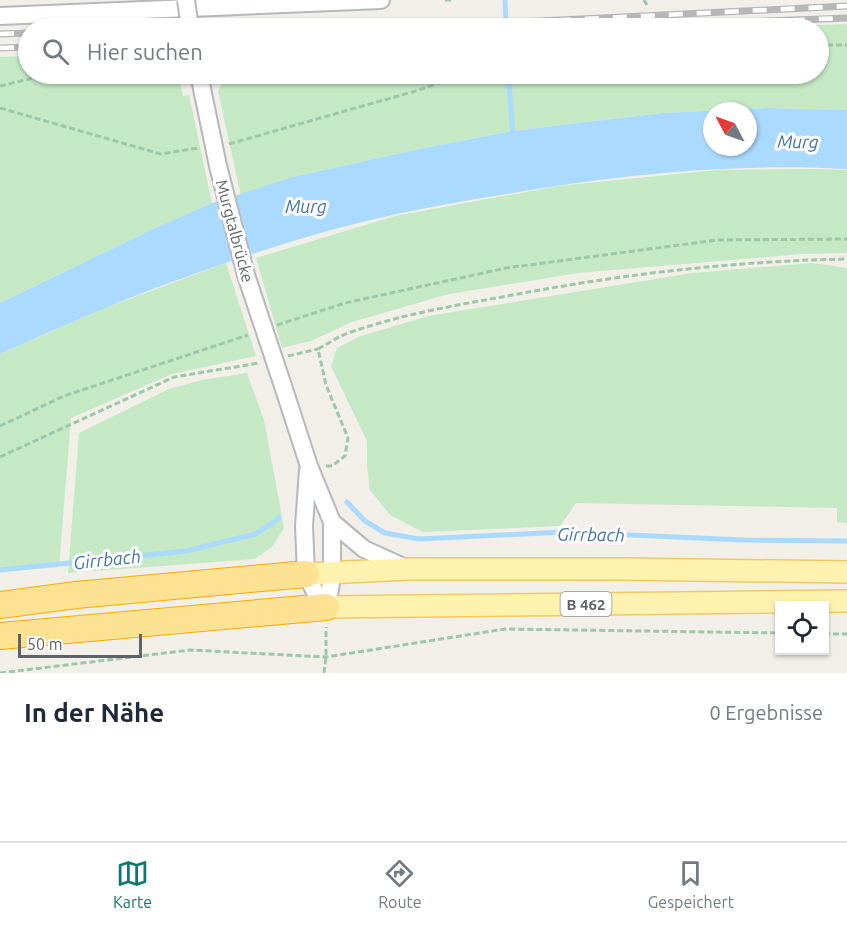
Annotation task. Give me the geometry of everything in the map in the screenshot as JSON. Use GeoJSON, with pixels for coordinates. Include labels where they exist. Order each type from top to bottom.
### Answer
{"type":"FeatureCollection","features":[{"type":"Feature","properties":{"kind":"highway","name":"B 462"},"geometry":{"type":"LineString","coordinates":[[0,605],[75,595],[306,574]]}},
{"type":"Feature","properties":{"kind":"highway","name":"B 462"},"geometry":{"type":"LineString","coordinates":[[0,636],[326,607]]}},
{"type":"Feature","properties":{"kind":"main road","name":"B 462"},"geometry":{"type":"LineString","coordinates":[[306,574],[409,569],[847,572]]}},
{"type":"Feature","properties":{"kind":"main road","name":"B 462"},"geometry":{"type":"LineString","coordinates":[[326,607],[847,601]]}},
{"type":"Feature","properties":{"kind":"street"},"geometry":{"type":"LineString","coordinates":[[186,0],[189,18]]}},
{"type":"Feature","properties":{"kind":"street"},"geometry":{"type":"LineString","coordinates":[[0,16],[381,0]]}},
{"type":"Feature","properties":{"kind":"street","name":"Murgtalbrücke"},"geometry":{"type":"LineString","coordinates":[[201,84],[218,166],[246,275],[309,466],[332,522]]}},
{"type":"Feature","properties":{"kind":"street"},"geometry":{"type":"LineString","coordinates":[[309,466],[304,526],[306,574],[326,607]]}},
{"type":"Feature","properties":{"kind":"street"},"geometry":{"type":"LineString","coordinates":[[332,522],[364,549],[409,569]]}},
{"type":"Feature","properties":{"kind":"street"},"geometry":{"type":"LineString","coordinates":[[326,607],[332,573],[332,522]]}},
{"type":"Feature","properties":{"kind":"path"},"geometry":{"type":"LineString","coordinates":[[445,0],[451,0]]}},
{"type":"Feature","properties":{"kind":"path"},"geometry":{"type":"LineString","coordinates":[[645,0],[647,5]]}},
{"type":"Feature","properties":{"kind":"path"},"geometry":{"type":"LineString","coordinates":[[829,45],[847,45]]}},
{"type":"Feature","properties":{"kind":"path"},"geometry":{"type":"LineString","coordinates":[[0,86],[18,82]]}},
{"type":"Feature","properties":{"kind":"path"},"geometry":{"type":"LineString","coordinates":[[219,145],[436,84]]}},
{"type":"Feature","properties":{"kind":"path"},"geometry":{"type":"LineString","coordinates":[[0,108],[161,154],[207,147]]}},
{"type":"Feature","properties":{"kind":"path"},"geometry":{"type":"LineString","coordinates":[[278,325],[345,303],[506,268],[717,240],[847,239]]}},
{"type":"Feature","properties":{"kind":"path"},"geometry":{"type":"LineString","coordinates":[[287,356],[318,349],[349,333],[418,312],[579,282],[692,267],[847,259]]}},
{"type":"Feature","properties":{"kind":"path"},"geometry":{"type":"LineString","coordinates":[[0,426],[64,396],[255,333]]}},
{"type":"Feature","properties":{"kind":"path"},"geometry":{"type":"LineString","coordinates":[[309,466],[332,466],[345,456],[348,438],[326,385],[318,349]]}},
{"type":"Feature","properties":{"kind":"path"},"geometry":{"type":"LineString","coordinates":[[0,456],[174,377],[266,361]]}},
{"type":"Feature","properties":{"kind":"path"},"geometry":{"type":"LineString","coordinates":[[324,673],[326,607]]}},
{"type":"Feature","properties":{"kind":"path"},"geometry":{"type":"LineString","coordinates":[[0,673],[190,650],[326,657],[505,629],[775,633]]}},
{"type":"Feature","properties":{"kind":"path"},"geometry":{"type":"LineString","coordinates":[[829,634],[847,634]]}},
{"type":"Feature","properties":{"kind":"green space"},"geometry":{"type":"Polygon","coordinates":[[[847,24],[847,110],[757,108],[757,102],[703,102],[703,111],[662,113],[513,131],[424,148],[293,177],[241,196],[218,91],[222,84],[829,84],[829,25],[847,24]]]}},
{"type":"Feature","properties":{"kind":"green space"},"geometry":{"type":"Polygon","coordinates":[[[18,56],[18,84],[180,84],[183,96],[189,95],[212,203],[0,303],[0,57],[18,56]]]}},
{"type":"Feature","properties":{"kind":"green space"},"geometry":{"type":"Polygon","coordinates":[[[717,170],[847,170],[847,253],[802,254],[578,273],[449,294],[352,322],[311,341],[282,348],[256,258],[395,216],[558,186],[717,170]]]}},
{"type":"Feature","properties":{"kind":"green space"},"geometry":{"type":"Polygon","coordinates":[[[226,263],[256,356],[172,374],[71,418],[59,567],[0,572],[0,354],[105,308],[226,263]]]}},
{"type":"Feature","properties":{"kind":"green space"},"geometry":{"type":"Polygon","coordinates":[[[812,263],[847,268],[847,523],[837,522],[837,508],[576,503],[560,526],[423,532],[390,515],[370,490],[367,441],[331,366],[337,348],[358,337],[428,316],[692,273],[812,263]]]}},
{"type":"Feature","properties":{"kind":"green space"},"geometry":{"type":"Polygon","coordinates":[[[247,373],[264,420],[284,528],[272,547],[255,559],[68,573],[79,433],[169,389],[202,380],[247,373]]]}},
{"type":"Feature","properties":{"kind":"water","name":"Murg"},"geometry":{"type":"Polygon","coordinates":[[[757,108],[847,110],[847,169],[721,169],[637,175],[554,186],[397,214],[322,233],[221,264],[122,301],[0,354],[0,303],[212,203],[293,177],[513,131],[662,113],[703,111],[703,156],[757,156],[757,108]]]}},
{"type":"Feature","properties":{"kind":"waterway"},"geometry":{"type":"LineString","coordinates":[[505,0],[506,18]]}},
{"type":"Feature","properties":{"kind":"waterway"},"geometry":{"type":"LineString","coordinates":[[509,84],[513,138]]}},
{"type":"Feature","properties":{"kind":"waterway","name":"Girrbach"},"geometry":{"type":"LineString","coordinates":[[347,502],[365,521],[385,533],[419,539],[563,532],[744,540],[847,541]]}},
{"type":"Feature","properties":{"kind":"waterway","name":"Girrbach"},"geometry":{"type":"LineString","coordinates":[[0,570],[186,551],[256,534],[279,518]]}},
{"type":"Feature","properties":{"kind":"railway"},"geometry":{"type":"LineString","coordinates":[[602,18],[847,6]]}},
{"type":"Feature","properties":{"kind":"railway"},"geometry":{"type":"LineString","coordinates":[[829,19],[847,18]]}},
{"type":"Feature","properties":{"kind":"railway"},"geometry":{"type":"LineString","coordinates":[[0,34],[18,33]]}},
{"type":"Feature","properties":{"kind":"railway"},"geometry":{"type":"LineString","coordinates":[[0,48],[18,47]]}}]}
